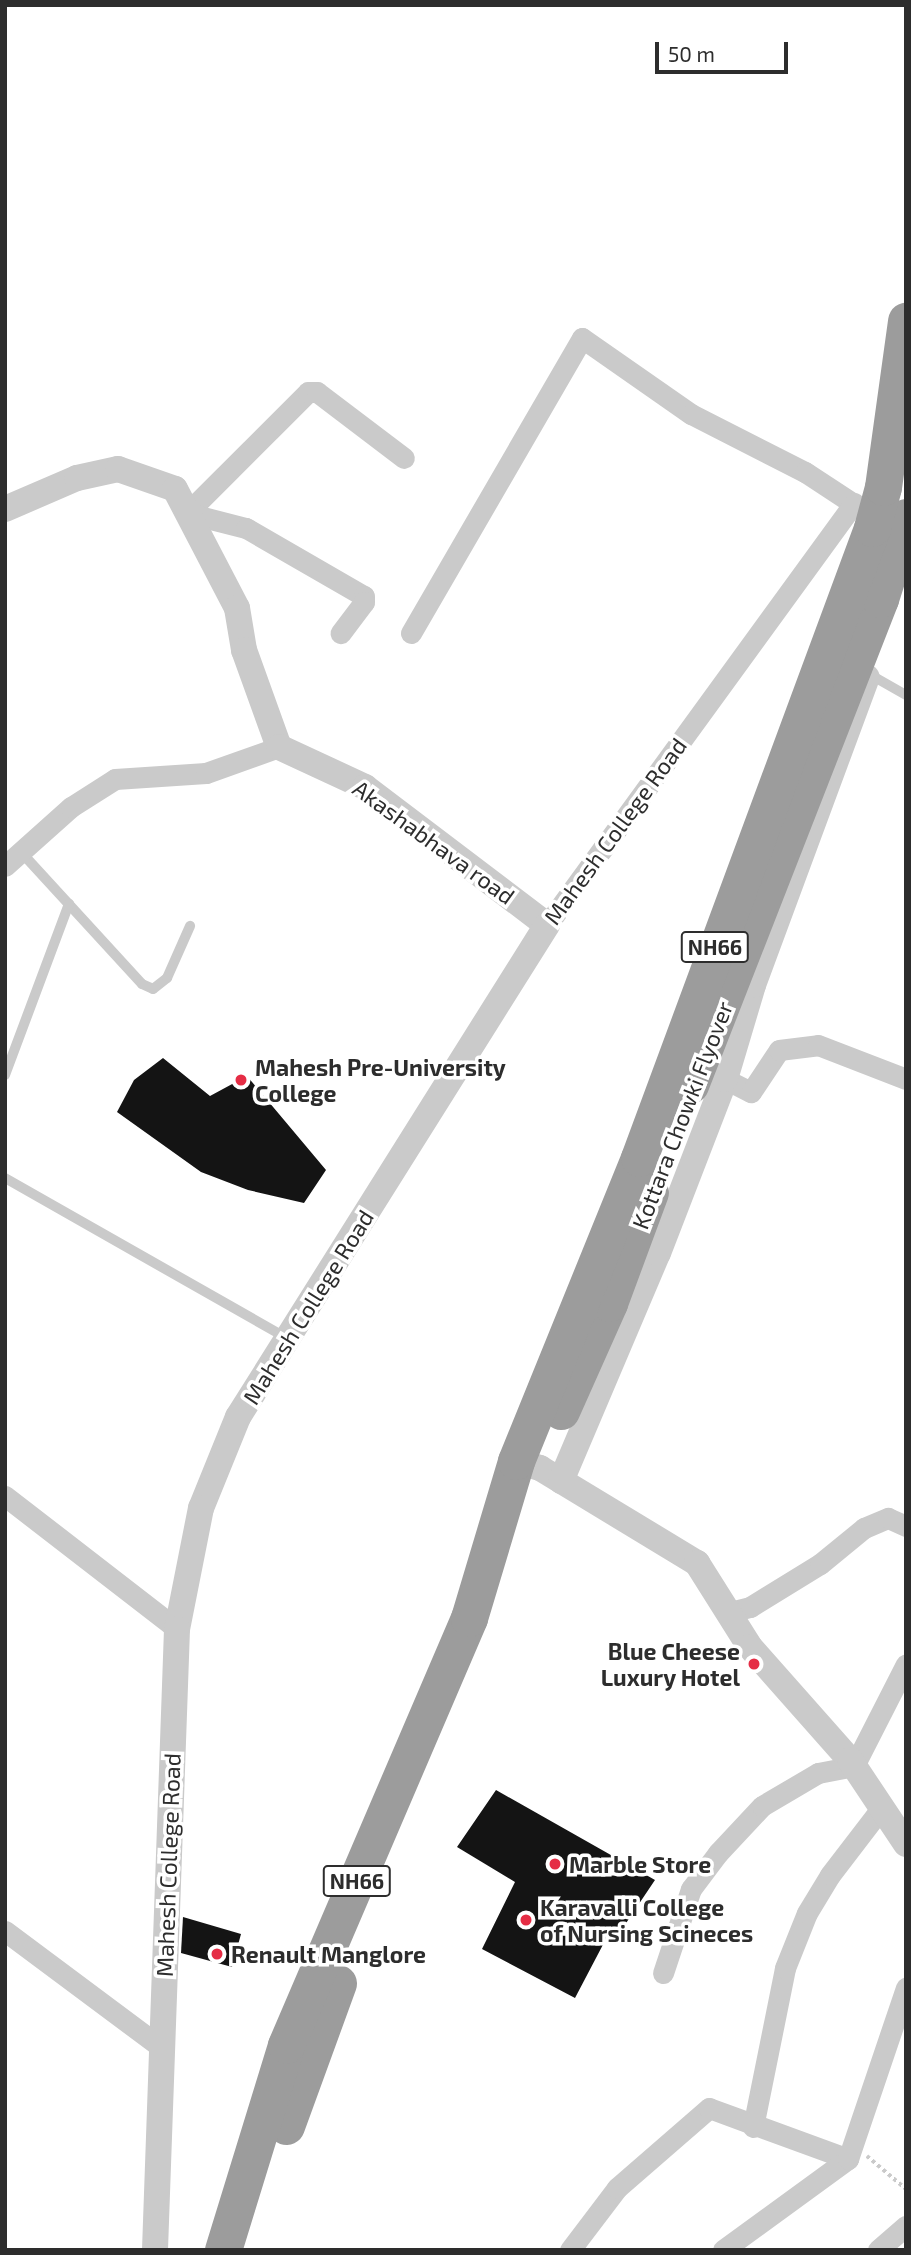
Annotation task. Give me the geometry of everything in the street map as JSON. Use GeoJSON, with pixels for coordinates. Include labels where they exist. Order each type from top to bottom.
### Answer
{"type":"FeatureCollection","features":[{"type":"Feature","properties":{"kind":"highway","name":"NH66"},"geometry":{"type":"LineString","coordinates":[[246,2250],[311,2056],[477,1640],[539,1470],[639,1158],[878,513],[906,321]]}},
{"type":"Feature","properties":{"kind":"highway","name":"Kottara Chowki Flyover"},"geometry":{"type":"LineString","coordinates":[[539,1470],[567,1394],[609,1303],[880,599],[878,513]]}},
{"type":"Feature","properties":{"kind":"highway","name":"NH66"},"geometry":{"type":"LineString","coordinates":[[222,2250],[286,2045],[469,1618],[539,1470]]}},
{"type":"Feature","properties":{"kind":"street"},"geometry":{"type":"LineString","coordinates":[[411,633],[582,338],[691,414],[878,513]]}},
{"type":"Feature","properties":{"kind":"street"},"geometry":{"type":"LineString","coordinates":[[187,513],[308,393],[317,392],[404,458]]}},
{"type":"Feature","properties":{"kind":"street"},"geometry":{"type":"LineString","coordinates":[[5,509],[77,478],[118,469],[175,489],[187,513],[200,529],[237,608],[244,650],[279,747],[206,773],[115,779],[71,807],[5,866]]}},
{"type":"Feature","properties":{"kind":"street"},"geometry":{"type":"LineString","coordinates":[[187,513],[246,528],[364,596],[364,602],[341,633]]}},
{"type":"Feature","properties":{"kind":"street","name":"Mahesh College Road"},"geometry":{"type":"LineString","coordinates":[[155,2250],[177,1629],[201,1508],[239,1417],[547,925],[878,513]]}},
{"type":"Feature","properties":{"kind":"street"},"geometry":{"type":"LineString","coordinates":[[905,571],[753,985],[725,1079],[659,1253],[539,1470],[696,1563],[730,1612],[750,1647],[854,1766],[906,1844]]}},
{"type":"Feature","properties":{"kind":"street","name":"Akashabhava road"},"geometry":{"type":"LineString","coordinates":[[279,747],[365,787],[547,925]]}},
{"type":"Feature","properties":{"kind":"street"},"geometry":{"type":"LineString","coordinates":[[725,1079],[751,1092],[779,1050],[818,1045],[906,1079]]}},
{"type":"Feature","properties":{"kind":"street"},"geometry":{"type":"LineString","coordinates":[[5,1496],[177,1629]]}},
{"type":"Feature","properties":{"kind":"street"},"geometry":{"type":"LineString","coordinates":[[730,1612],[750,1607],[799,1577],[864,1528],[888,1518],[906,1526]]}},
{"type":"Feature","properties":{"kind":"street"},"geometry":{"type":"LineString","coordinates":[[854,1766],[906,1664]]}},
{"type":"Feature","properties":{"kind":"street"},"geometry":{"type":"LineString","coordinates":[[663,1973],[691,1889],[762,1806],[818,1773],[854,1766]]}},
{"type":"Feature","properties":{"kind":"street"},"geometry":{"type":"LineString","coordinates":[[753,2127],[785,1968],[807,1913],[883,1806]]}},
{"type":"Feature","properties":{"kind":"street"},"geometry":{"type":"LineString","coordinates":[[5,1931],[162,2048]]}},
{"type":"Feature","properties":{"kind":"street"},"geometry":{"type":"LineString","coordinates":[[723,2250],[851,2152],[906,1988]]}},
{"type":"Feature","properties":{"kind":"street"},"geometry":{"type":"LineString","coordinates":[[570,2250],[617,2188],[709,2108],[753,2127],[851,2152]]}},
{"type":"Feature","properties":{"kind":"street"},"geometry":{"type":"LineString","coordinates":[[883,2245],[906,2226]]}},
{"type":"Feature","properties":{"kind":"lane"},"geometry":{"type":"LineString","coordinates":[[868,674],[906,695]]}},
{"type":"Feature","properties":{"kind":"lane"},"geometry":{"type":"LineString","coordinates":[[21,852],[142,984],[153,989],[167,978],[190,926]]}},
{"type":"Feature","properties":{"kind":"lane"},"geometry":{"type":"LineString","coordinates":[[5,1075],[69,904]]}},
{"type":"Feature","properties":{"kind":"lane"},"geometry":{"type":"LineString","coordinates":[[5,1178],[288,1339]]}},
{"type":"Feature","properties":{"kind":"path"},"geometry":{"type":"LineString","coordinates":[[851,2152],[906,2189]]}},
{"type":"Feature","properties":{"kind":"building"},"geometry":{"type":"Polygon","coordinates":[[[163,1058],[210,1096],[247,1076],[326,1170],[304,1203],[248,1190],[201,1172],[117,1112],[134,1080],[163,1058]]]}},
{"type":"Feature","properties":{"kind":"building","name":"Marble Store"},"geometry":{"type":"Polygon","coordinates":[[[496,1790],[655,1880],[614,1941],[607,1937],[575,1998],[482,1949],[515,1882],[457,1847],[496,1790]]]}},
{"type":"Feature","properties":{"kind":"building"},"geometry":{"type":"Polygon","coordinates":[[[183,1917],[241,1934],[232,1967],[181,1953],[183,1917]]]}},
{"type":"Feature","properties":{"kind":"place","name":"Mahesh Pre-University College"},"geometry":{"type":"Point","coordinates":[241,1080]}},
{"type":"Feature","properties":{"kind":"place","name":"Blue Cheese Luxury Hotel"},"geometry":{"type":"Point","coordinates":[754,1664]}},
{"type":"Feature","properties":{"kind":"place","name":"Marble Store"},"geometry":{"type":"Point","coordinates":[555,1864]}},
{"type":"Feature","properties":{"kind":"place","name":"Karavalli College of Nursing Scineces"},"geometry":{"type":"Point","coordinates":[526,1920]}},
{"type":"Feature","properties":{"kind":"place","name":"Renault Manglore"},"geometry":{"type":"Point","coordinates":[217,1954]}}]}
